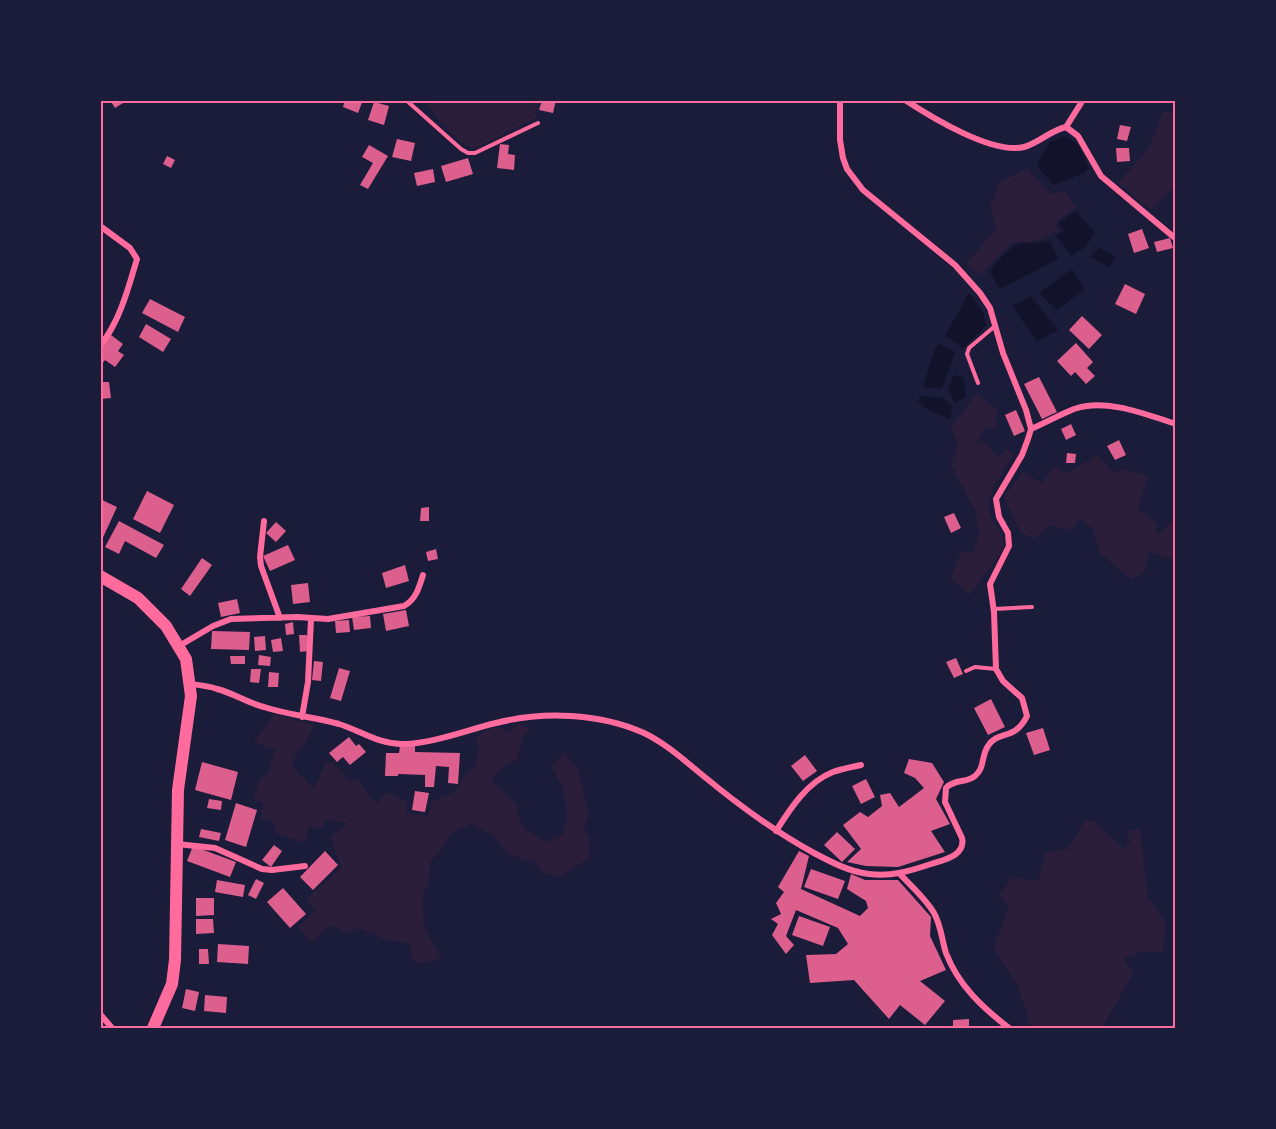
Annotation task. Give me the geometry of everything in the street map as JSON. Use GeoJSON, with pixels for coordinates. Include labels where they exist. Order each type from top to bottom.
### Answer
{"type":"FeatureCollection","features":[{"type":"Feature","properties":{"kind":"highway"},"geometry":{"type":"LineString","coordinates":[[100,576],[138,598],[166,626],[186,659],[190,684],[178,790],[175,960],[172,984],[153,1029]]}},
{"type":"Feature","properties":{"kind":"street"},"geometry":{"type":"LineString","coordinates":[[190,684],[218,689],[260,706],[339,724],[386,742],[403,744],[459,734],[499,722],[566,716],[605,720],[643,733],[663,743],[750,815],[834,864],[868,874],[900,874],[946,859],[960,851],[962,838],[945,802],[946,789],[950,784],[974,778],[981,768],[987,747],[995,739],[1017,730],[1027,716],[1022,698],[1004,681],[996,669],[994,609],[990,584],[994,572],[1005,556],[1009,539],[1004,524],[999,518],[996,500],[1022,455],[1031,429],[1026,410],[1003,353],[990,308],[970,280],[955,265],[856,183],[847,169],[840,140],[840,100]]}},
{"type":"Feature","properties":{"kind":"street"},"geometry":{"type":"LineString","coordinates":[[905,100],[966,135],[984,142],[1024,147],[1066,127],[1083,100]]}},
{"type":"Feature","properties":{"kind":"street"},"geometry":{"type":"LineString","coordinates":[[1066,127],[1078,136],[1094,165],[1109,183],[1176,238]]}},
{"type":"Feature","properties":{"kind":"street"},"geometry":{"type":"LineString","coordinates":[[100,226],[130,248],[137,259],[124,303],[110,333],[100,346]]}},
{"type":"Feature","properties":{"kind":"street"},"geometry":{"type":"LineString","coordinates":[[1031,429],[1073,410],[1103,405],[1139,412],[1176,424]]}},
{"type":"Feature","properties":{"kind":"street"},"geometry":{"type":"LineString","coordinates":[[264,521],[260,557],[263,574],[280,618]]}},
{"type":"Feature","properties":{"kind":"street"},"geometry":{"type":"LineString","coordinates":[[179,646],[222,621],[280,618],[328,619],[404,606],[410,603],[417,592],[423,575]]}},
{"type":"Feature","properties":{"kind":"street"},"geometry":{"type":"LineString","coordinates":[[302,717],[308,682],[311,619]]}},
{"type":"Feature","properties":{"kind":"street"},"geometry":{"type":"LineString","coordinates":[[776,831],[789,811],[811,786],[833,772],[861,765]]}},
{"type":"Feature","properties":{"kind":"street"},"geometry":{"type":"LineString","coordinates":[[177,844],[215,848],[262,870],[305,866]]}},
{"type":"Feature","properties":{"kind":"street"},"geometry":{"type":"LineString","coordinates":[[900,874],[933,911],[938,920],[947,954],[962,983],[1009,1029]]}},
{"type":"Feature","properties":{"kind":"street"},"geometry":{"type":"LineString","coordinates":[[100,1014],[112,1029]]}},
{"type":"Feature","properties":{"kind":"lane"},"geometry":{"type":"LineString","coordinates":[[406,100],[468,153],[475,153],[537,123]]}},
{"type":"Feature","properties":{"kind":"lane"},"geometry":{"type":"LineString","coordinates":[[978,383],[967,354],[969,348],[995,326]]}},
{"type":"Feature","properties":{"kind":"lane"},"geometry":{"type":"LineString","coordinates":[[994,609],[1032,607]]}},
{"type":"Feature","properties":{"kind":"lane"},"geometry":{"type":"LineString","coordinates":[[966,671],[975,667],[996,669]]}},
{"type":"Feature","properties":{"kind":"shaded area"},"geometry":{"type":"Polygon","coordinates":[[[425,101],[538,101],[536,118],[474,149],[453,135],[425,101]]]}},
{"type":"Feature","properties":{"kind":"shaded area"},"geometry":{"type":"Polygon","coordinates":[[[1163,111],[1175,113],[1175,186],[1151,210],[1118,183],[1149,148],[1163,111]]]}},
{"type":"Feature","properties":{"kind":"shaded area"},"geometry":{"type":"Polygon","coordinates":[[[1066,136],[1079,146],[1089,168],[1084,173],[1053,185],[1037,165],[1049,142],[1066,136]]]}},
{"type":"Feature","properties":{"kind":"shaded area"},"geometry":{"type":"Polygon","coordinates":[[[1027,168],[1051,194],[1065,190],[1076,208],[1054,223],[1059,230],[1040,240],[1012,243],[979,275],[966,264],[996,228],[990,206],[999,183],[1027,168]]]}},
{"type":"Feature","properties":{"kind":"shaded area"},"geometry":{"type":"Polygon","coordinates":[[[1076,211],[1095,233],[1085,247],[1071,256],[1056,236],[1064,231],[1058,223],[1076,211]]]}},
{"type":"Feature","properties":{"kind":"shaded area"},"geometry":{"type":"Polygon","coordinates":[[[1050,241],[1058,259],[1000,289],[990,272],[1001,257],[1017,245],[1050,241]]]}},
{"type":"Feature","properties":{"kind":"shaded area"},"geometry":{"type":"Polygon","coordinates":[[[1099,248],[1115,257],[1110,267],[1090,257],[1099,248]]]}},
{"type":"Feature","properties":{"kind":"shaded area"},"geometry":{"type":"Polygon","coordinates":[[[1072,269],[1084,289],[1057,310],[1039,293],[1072,269]]]}},
{"type":"Feature","properties":{"kind":"shaded area"},"geometry":{"type":"Polygon","coordinates":[[[969,293],[983,312],[986,326],[962,349],[945,336],[969,293]]]}},
{"type":"Feature","properties":{"kind":"shaded area"},"geometry":{"type":"Polygon","coordinates":[[[1031,296],[1058,330],[1037,341],[1012,306],[1031,296]]]}},
{"type":"Feature","properties":{"kind":"shaded area"},"geometry":{"type":"Polygon","coordinates":[[[940,344],[955,353],[942,389],[923,387],[935,349],[940,344]]]}},
{"type":"Feature","properties":{"kind":"shaded area"},"geometry":{"type":"Polygon","coordinates":[[[954,375],[963,377],[966,396],[955,403],[948,390],[954,375]]]}},
{"type":"Feature","properties":{"kind":"shaded area"},"geometry":{"type":"Polygon","coordinates":[[[977,394],[999,411],[994,430],[986,426],[976,445],[986,442],[997,457],[1008,449],[1014,455],[993,488],[989,503],[991,515],[1002,534],[1003,549],[970,595],[951,578],[961,551],[973,553],[979,534],[975,510],[951,465],[958,444],[950,428],[977,394]]]}},
{"type":"Feature","properties":{"kind":"shaded area"},"geometry":{"type":"Polygon","coordinates":[[[921,396],[942,398],[952,406],[950,419],[925,408],[918,401],[921,396]]]}},
{"type":"Feature","properties":{"kind":"shaded area"},"geometry":{"type":"Polygon","coordinates":[[[1098,455],[1113,472],[1124,469],[1148,476],[1138,509],[1156,523],[1157,535],[1175,518],[1175,560],[1149,552],[1145,572],[1130,579],[1100,553],[1093,529],[1080,519],[1070,530],[1050,525],[1035,539],[1021,533],[1004,497],[1023,472],[1042,483],[1054,466],[1067,473],[1098,455]]]}},
{"type":"Feature","properties":{"kind":"shaded area"},"geometry":{"type":"Polygon","coordinates":[[[274,714],[314,725],[304,745],[296,753],[293,768],[314,789],[326,762],[334,763],[346,776],[345,778],[361,782],[370,798],[378,803],[386,792],[408,802],[406,813],[428,816],[433,801],[455,792],[465,775],[475,766],[479,750],[476,737],[492,728],[500,727],[507,732],[519,724],[529,729],[523,738],[517,760],[502,767],[492,781],[516,804],[519,818],[525,829],[545,842],[563,834],[565,825],[565,799],[560,783],[551,767],[565,752],[578,769],[589,815],[584,826],[590,839],[589,858],[562,876],[545,874],[534,862],[509,855],[493,835],[471,824],[450,834],[444,847],[430,862],[430,876],[422,900],[425,928],[441,959],[415,964],[409,944],[384,939],[359,928],[346,933],[330,925],[312,942],[298,926],[316,911],[306,899],[341,868],[331,836],[348,823],[327,820],[320,829],[309,826],[304,843],[276,833],[273,822],[261,819],[263,802],[253,800],[260,779],[268,773],[275,750],[254,742],[274,714]]]}},
{"type":"Feature","properties":{"kind":"shaded area"},"geometry":{"type":"Polygon","coordinates":[[[1085,820],[1094,821],[1124,849],[1130,842],[1127,831],[1140,829],[1148,897],[1166,923],[1163,952],[1140,952],[1124,959],[1133,974],[1102,1028],[1031,1028],[1018,987],[993,947],[1009,908],[999,895],[1012,878],[1038,880],[1046,852],[1068,849],[1085,820]]]}},
{"type":"Feature","properties":{"kind":"building"},"geometry":{"type":"Polygon","coordinates":[[[110,100],[128,100],[115,108],[110,100]]]}},
{"type":"Feature","properties":{"kind":"building"},"geometry":{"type":"Polygon","coordinates":[[[345,100],[363,100],[358,113],[343,107],[345,100]]]}},
{"type":"Feature","properties":{"kind":"building"},"geometry":{"type":"Polygon","coordinates":[[[542,100],[556,100],[553,113],[539,110],[542,100]]]}},
{"type":"Feature","properties":{"kind":"building"},"geometry":{"type":"Polygon","coordinates":[[[374,102],[389,106],[384,125],[368,120],[374,102]]]}},
{"type":"Feature","properties":{"kind":"building"},"geometry":{"type":"Polygon","coordinates":[[[1120,125],[1131,127],[1127,141],[1117,139],[1120,125]]]}},
{"type":"Feature","properties":{"kind":"building"},"geometry":{"type":"Polygon","coordinates":[[[397,139],[415,143],[411,161],[392,157],[397,139]]]}},
{"type":"Feature","properties":{"kind":"building"},"geometry":{"type":"Polygon","coordinates":[[[500,144],[509,145],[508,154],[515,155],[514,170],[497,168],[500,144]]]}},
{"type":"Feature","properties":{"kind":"building"},"geometry":{"type":"Polygon","coordinates":[[[369,145],[388,156],[368,189],[360,185],[373,163],[362,157],[369,145]]]}},
{"type":"Feature","properties":{"kind":"building"},"geometry":{"type":"Polygon","coordinates":[[[1116,148],[1129,148],[1130,161],[1117,162],[1116,148]]]}},
{"type":"Feature","properties":{"kind":"building"},"geometry":{"type":"Polygon","coordinates":[[[167,156],[175,160],[171,168],[163,164],[167,156]]]}},
{"type":"Feature","properties":{"kind":"building"},"geometry":{"type":"Polygon","coordinates":[[[468,158],[473,174],[446,182],[441,166],[468,158]]]}},
{"type":"Feature","properties":{"kind":"building"},"geometry":{"type":"Polygon","coordinates":[[[433,169],[435,182],[417,186],[414,173],[433,169]]]}},
{"type":"Feature","properties":{"kind":"building"},"geometry":{"type":"Polygon","coordinates":[[[1142,229],[1149,248],[1134,253],[1128,234],[1142,229]]]}},
{"type":"Feature","properties":{"kind":"building"},"geometry":{"type":"Polygon","coordinates":[[[1170,238],[1173,248],[1157,252],[1154,242],[1170,238]]]}},
{"type":"Feature","properties":{"kind":"building"},"geometry":{"type":"Polygon","coordinates":[[[1125,284],[1145,294],[1136,314],[1115,304],[1125,284]]]}},
{"type":"Feature","properties":{"kind":"building"},"geometry":{"type":"Polygon","coordinates":[[[150,299],[185,317],[178,332],[142,313],[150,299]]]}},
{"type":"Feature","properties":{"kind":"building"},"geometry":{"type":"Polygon","coordinates":[[[1082,316],[1102,335],[1089,349],[1069,330],[1082,316]]]}},
{"type":"Feature","properties":{"kind":"building"},"geometry":{"type":"Polygon","coordinates":[[[146,324],[171,339],[163,352],[139,337],[146,324]]]}},
{"type":"Feature","properties":{"kind":"building"},"geometry":{"type":"Polygon","coordinates":[[[111,335],[123,344],[118,351],[124,355],[115,367],[105,360],[100,367],[100,350],[111,335]]]}},
{"type":"Feature","properties":{"kind":"building"},"geometry":{"type":"Polygon","coordinates":[[[1076,343],[1093,362],[1087,368],[1095,376],[1086,384],[1075,372],[1071,376],[1057,361],[1076,343]]]}},
{"type":"Feature","properties":{"kind":"building"},"geometry":{"type":"Polygon","coordinates":[[[1039,377],[1057,412],[1042,419],[1024,384],[1039,377]]]}},
{"type":"Feature","properties":{"kind":"building"},"geometry":{"type":"Polygon","coordinates":[[[100,382],[109,382],[111,398],[100,399],[100,382]]]}},
{"type":"Feature","properties":{"kind":"building"},"geometry":{"type":"Polygon","coordinates":[[[1016,410],[1025,431],[1014,436],[1005,415],[1016,410]]]}},
{"type":"Feature","properties":{"kind":"building"},"geometry":{"type":"Polygon","coordinates":[[[1071,424],[1076,435],[1066,440],[1061,429],[1071,424]]]}},
{"type":"Feature","properties":{"kind":"building"},"geometry":{"type":"Polygon","coordinates":[[[1119,440],[1126,455],[1115,460],[1107,446],[1119,440]]]}},
{"type":"Feature","properties":{"kind":"building"},"geometry":{"type":"Polygon","coordinates":[[[1067,453],[1076,454],[1075,463],[1066,463],[1067,453]]]}},
{"type":"Feature","properties":{"kind":"building"},"geometry":{"type":"Polygon","coordinates":[[[147,491],[174,505],[160,533],[133,519],[147,491]]]}},
{"type":"Feature","properties":{"kind":"building"},"geometry":{"type":"Polygon","coordinates":[[[100,499],[117,507],[100,544],[100,499]]]}},
{"type":"Feature","properties":{"kind":"building"},"geometry":{"type":"Polygon","coordinates":[[[429,507],[429,521],[420,521],[421,508],[429,507]]]}},
{"type":"Feature","properties":{"kind":"building"},"geometry":{"type":"Polygon","coordinates":[[[954,513],[961,528],[951,533],[944,517],[954,513]]]}},
{"type":"Feature","properties":{"kind":"building"},"geometry":{"type":"Polygon","coordinates":[[[119,521],[164,545],[156,558],[125,541],[119,554],[105,547],[119,521]]]}},
{"type":"Feature","properties":{"kind":"building"},"geometry":{"type":"Polygon","coordinates":[[[276,522],[286,531],[276,542],[266,533],[276,522]]]}},
{"type":"Feature","properties":{"kind":"building"},"geometry":{"type":"Polygon","coordinates":[[[288,545],[295,560],[270,571],[263,556],[288,545]]]}},
{"type":"Feature","properties":{"kind":"building"},"geometry":{"type":"Polygon","coordinates":[[[436,549],[438,559],[428,561],[426,552],[436,549]]]}},
{"type":"Feature","properties":{"kind":"building"},"geometry":{"type":"Polygon","coordinates":[[[202,558],[212,565],[190,596],[181,589],[202,558]]]}},
{"type":"Feature","properties":{"kind":"building"},"geometry":{"type":"Polygon","coordinates":[[[405,565],[409,581],[386,588],[382,573],[405,565]]]}},
{"type":"Feature","properties":{"kind":"building"},"geometry":{"type":"Polygon","coordinates":[[[308,583],[310,602],[293,604],[291,585],[308,583]]]}},
{"type":"Feature","properties":{"kind":"building"},"geometry":{"type":"Polygon","coordinates":[[[237,599],[240,613],[221,617],[218,603],[237,599]]]}},
{"type":"Feature","properties":{"kind":"building"},"geometry":{"type":"Polygon","coordinates":[[[406,610],[409,626],[386,631],[383,614],[406,610]]]}},
{"type":"Feature","properties":{"kind":"building"},"geometry":{"type":"Polygon","coordinates":[[[370,616],[371,628],[354,630],[352,617],[370,616]]]}},
{"type":"Feature","properties":{"kind":"building"},"geometry":{"type":"Polygon","coordinates":[[[349,620],[350,632],[336,633],[335,621],[349,620]]]}},
{"type":"Feature","properties":{"kind":"building"},"geometry":{"type":"Polygon","coordinates":[[[293,622],[294,634],[286,635],[285,624],[293,622]]]}},
{"type":"Feature","properties":{"kind":"building"},"geometry":{"type":"Polygon","coordinates":[[[212,631],[250,632],[249,650],[211,649],[212,631]]]}},
{"type":"Feature","properties":{"kind":"building"},"geometry":{"type":"Polygon","coordinates":[[[299,635],[307,635],[308,651],[300,652],[299,635]]]}},
{"type":"Feature","properties":{"kind":"building"},"geometry":{"type":"Polygon","coordinates":[[[265,636],[266,650],[255,651],[254,637],[265,636]]]}},
{"type":"Feature","properties":{"kind":"building"},"geometry":{"type":"Polygon","coordinates":[[[281,638],[283,651],[273,652],[271,640],[281,638]]]}},
{"type":"Feature","properties":{"kind":"building"},"geometry":{"type":"Polygon","coordinates":[[[259,655],[271,657],[270,666],[258,665],[259,655]]]}},
{"type":"Feature","properties":{"kind":"building"},"geometry":{"type":"Polygon","coordinates":[[[230,656],[245,656],[245,664],[231,664],[230,656]]]}},
{"type":"Feature","properties":{"kind":"building"},"geometry":{"type":"Polygon","coordinates":[[[956,658],[963,674],[954,678],[946,662],[956,658]]]}},
{"type":"Feature","properties":{"kind":"building"},"geometry":{"type":"Polygon","coordinates":[[[314,661],[323,662],[321,681],[312,680],[314,661]]]}},
{"type":"Feature","properties":{"kind":"building"},"geometry":{"type":"Polygon","coordinates":[[[339,668],[350,671],[341,701],[330,698],[339,668]]]}},
{"type":"Feature","properties":{"kind":"building"},"geometry":{"type":"Polygon","coordinates":[[[251,669],[261,669],[259,683],[250,682],[251,669]]]}},
{"type":"Feature","properties":{"kind":"building"},"geometry":{"type":"Polygon","coordinates":[[[269,672],[279,673],[278,687],[268,687],[269,672]]]}},
{"type":"Feature","properties":{"kind":"building"},"geometry":{"type":"Polygon","coordinates":[[[991,699],[1005,727],[988,735],[974,708],[991,699]]]}},
{"type":"Feature","properties":{"kind":"building"},"geometry":{"type":"Polygon","coordinates":[[[1043,728],[1050,750],[1034,755],[1026,733],[1043,728]]]}},
{"type":"Feature","properties":{"kind":"building"},"geometry":{"type":"Polygon","coordinates":[[[349,737],[356,746],[359,744],[366,752],[350,765],[343,757],[337,762],[329,753],[349,737]]]}},
{"type":"Feature","properties":{"kind":"building"},"geometry":{"type":"Polygon","coordinates":[[[400,746],[415,746],[415,752],[460,753],[458,784],[448,783],[449,767],[436,766],[434,787],[425,787],[425,775],[385,776],[386,753],[399,753],[400,746]]]}},
{"type":"Feature","properties":{"kind":"building"},"geometry":{"type":"Polygon","coordinates":[[[805,755],[817,771],[803,781],[791,766],[805,755]]]}},
{"type":"Feature","properties":{"kind":"building"},"geometry":{"type":"Polygon","coordinates":[[[909,759],[932,763],[944,782],[936,799],[950,824],[931,831],[945,852],[898,867],[866,866],[847,862],[861,849],[843,825],[860,812],[868,817],[882,806],[880,795],[890,793],[899,807],[924,788],[915,778],[904,773],[909,759]]]}},
{"type":"Feature","properties":{"kind":"building"},"geometry":{"type":"Polygon","coordinates":[[[202,762],[238,772],[231,800],[195,790],[202,762]]]}},
{"type":"Feature","properties":{"kind":"building"},"geometry":{"type":"Polygon","coordinates":[[[866,779],[875,797],[861,804],[852,786],[866,779]]]}},
{"type":"Feature","properties":{"kind":"building"},"geometry":{"type":"Polygon","coordinates":[[[415,791],[429,793],[425,812],[412,810],[415,791]]]}},
{"type":"Feature","properties":{"kind":"building"},"geometry":{"type":"Polygon","coordinates":[[[209,799],[222,801],[221,810],[207,808],[209,799]]]}},
{"type":"Feature","properties":{"kind":"building"},"geometry":{"type":"Polygon","coordinates":[[[236,803],[257,810],[246,847],[225,840],[236,803]]]}},
{"type":"Feature","properties":{"kind":"building"},"geometry":{"type":"Polygon","coordinates":[[[201,829],[221,833],[219,841],[199,837],[201,829]]]}},
{"type":"Feature","properties":{"kind":"building"},"geometry":{"type":"Polygon","coordinates":[[[837,832],[855,849],[842,862],[824,845],[837,832]]]}},
{"type":"Feature","properties":{"kind":"building"},"geometry":{"type":"Polygon","coordinates":[[[274,845],[282,851],[271,867],[262,860],[274,845]]]}},
{"type":"Feature","properties":{"kind":"building"},"geometry":{"type":"Polygon","coordinates":[[[193,846],[236,862],[230,877],[187,861],[193,846]]]}},
{"type":"Feature","properties":{"kind":"building"},"geometry":{"type":"Polygon","coordinates":[[[325,851],[338,865],[313,890],[300,877],[325,851]]]}},
{"type":"Feature","properties":{"kind":"building"},"geometry":{"type":"Polygon","coordinates":[[[799,851],[809,856],[801,889],[860,916],[868,908],[866,901],[847,889],[851,874],[865,880],[898,880],[931,917],[930,936],[946,970],[920,981],[945,1001],[925,1025],[900,1005],[889,1019],[854,980],[810,983],[806,955],[836,954],[848,944],[838,928],[796,910],[786,936],[794,945],[786,954],[772,935],[778,924],[771,919],[781,914],[776,903],[784,892],[778,887],[799,851]]]}},
{"type":"Feature","properties":{"kind":"building"},"geometry":{"type":"Polygon","coordinates":[[[811,869],[845,881],[838,899],[804,887],[811,869]]]}},
{"type":"Feature","properties":{"kind":"building"},"geometry":{"type":"Polygon","coordinates":[[[256,879],[264,883],[256,899],[248,895],[256,879]]]}},
{"type":"Feature","properties":{"kind":"building"},"geometry":{"type":"Polygon","coordinates":[[[217,880],[245,885],[243,897],[215,892],[217,880]]]}},
{"type":"Feature","properties":{"kind":"building"},"geometry":{"type":"Polygon","coordinates":[[[283,888],[306,914],[290,928],[267,902],[283,888]]]}},
{"type":"Feature","properties":{"kind":"building"},"geometry":{"type":"Polygon","coordinates":[[[196,898],[214,898],[214,915],[196,916],[196,898]]]}},
{"type":"Feature","properties":{"kind":"building"},"geometry":{"type":"Polygon","coordinates":[[[799,916],[830,927],[823,946],[792,935],[799,916]]]}},
{"type":"Feature","properties":{"kind":"building"},"geometry":{"type":"Polygon","coordinates":[[[196,919],[213,919],[214,933],[196,934],[196,919]]]}},
{"type":"Feature","properties":{"kind":"building"},"geometry":{"type":"Polygon","coordinates":[[[218,944],[249,946],[248,964],[217,962],[218,944]]]}},
{"type":"Feature","properties":{"kind":"building"},"geometry":{"type":"Polygon","coordinates":[[[199,949],[208,949],[209,964],[199,964],[199,949]]]}},
{"type":"Feature","properties":{"kind":"building"},"geometry":{"type":"Polygon","coordinates":[[[186,989],[199,992],[195,1011],[182,1008],[186,989]]]}},
{"type":"Feature","properties":{"kind":"building"},"geometry":{"type":"Polygon","coordinates":[[[205,995],[227,997],[226,1013],[204,1011],[205,995]]]}},
{"type":"Feature","properties":{"kind":"building"},"geometry":{"type":"Polygon","coordinates":[[[969,1019],[969,1028],[953,1028],[953,1020],[969,1019]]]}}]}
